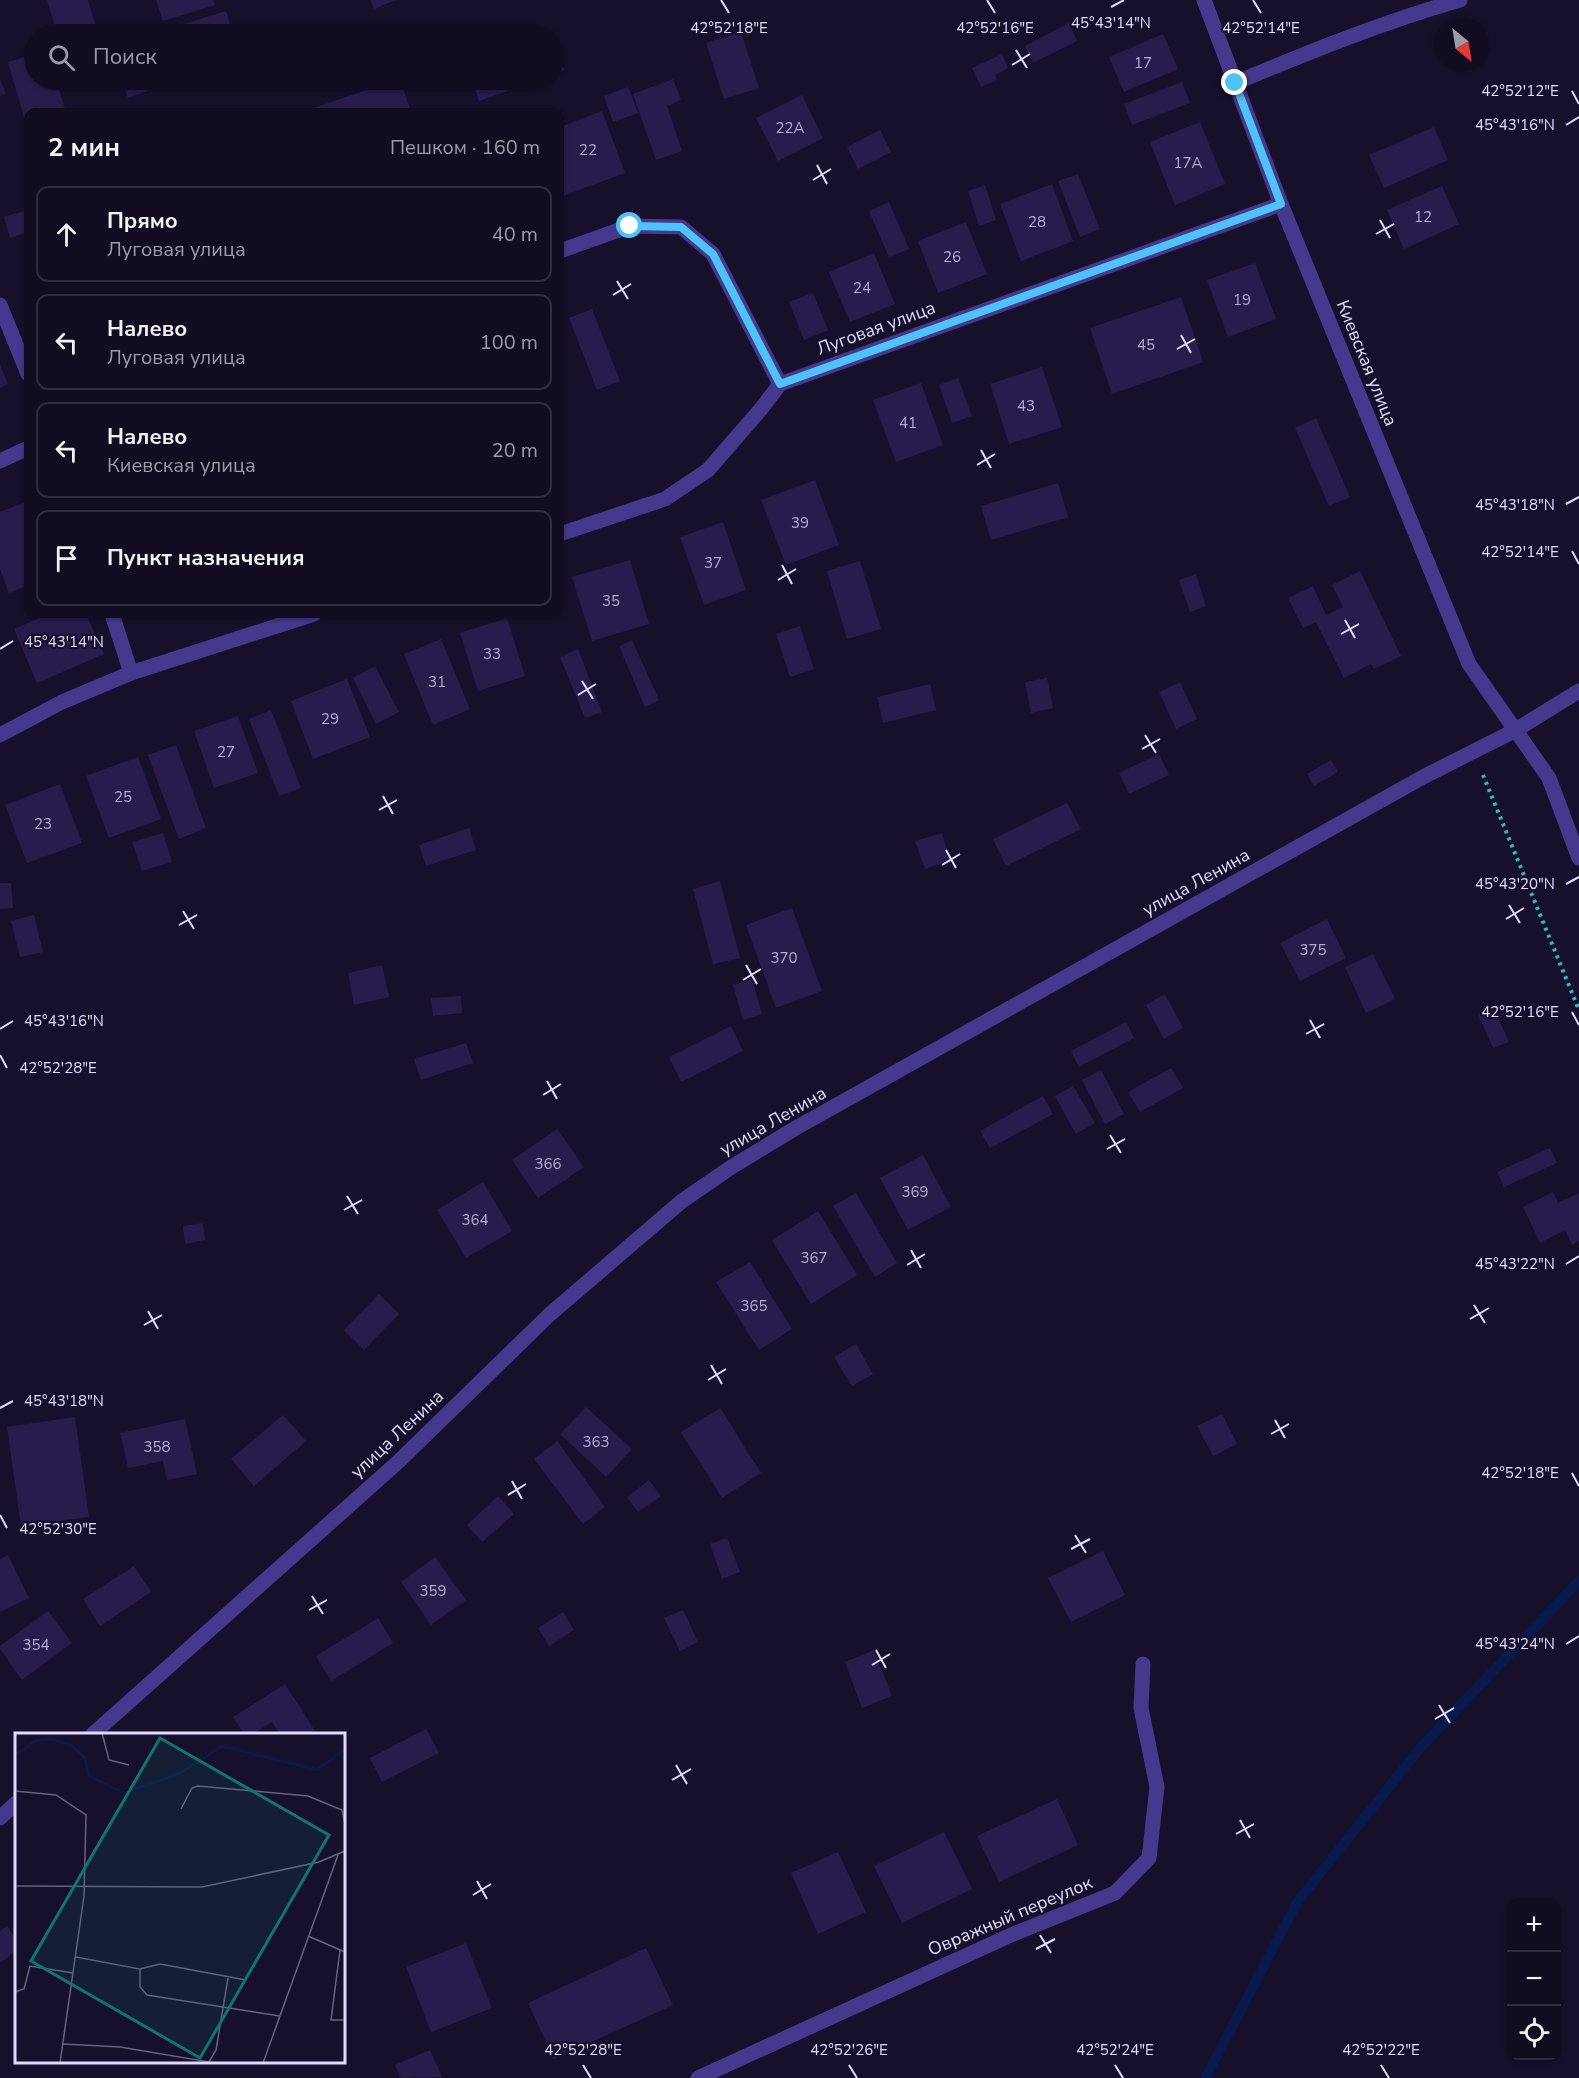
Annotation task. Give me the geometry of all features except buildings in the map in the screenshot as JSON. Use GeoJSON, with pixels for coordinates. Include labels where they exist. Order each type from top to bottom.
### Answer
{"type":"FeatureCollection","features":[{"type":"Feature","properties":{"kind":"street","name":"Киевская улица"},"geometry":{"type":"LineString","coordinates":[[1204,0],[1281,204],[1469,664],[1549,778],[1579,858]]}},
{"type":"Feature","properties":{"kind":"street"},"geometry":{"type":"LineString","coordinates":[[1235,83],[1302,54],[1401,18],[1460,0]]}},
{"type":"Feature","properties":{"kind":"street","name":"Луговая улица"},"geometry":{"type":"LineString","coordinates":[[780,384],[1281,204]]}},
{"type":"Feature","properties":{"kind":"street"},"geometry":{"type":"LineString","coordinates":[[564,250],[630,226],[681,227],[713,254],[780,384],[761,410],[708,470],[665,499],[564,533]]}},
{"type":"Feature","properties":{"kind":"street"},"geometry":{"type":"LineString","coordinates":[[0,305],[24,364]]}},
{"type":"Feature","properties":{"kind":"street"},"geometry":{"type":"LineString","coordinates":[[0,461],[24,450]]}},
{"type":"Feature","properties":{"kind":"street"},"geometry":{"type":"LineString","coordinates":[[113,618],[131,673]]}},
{"type":"Feature","properties":{"kind":"street"},"geometry":{"type":"LineString","coordinates":[[0,735],[62,702],[131,673],[302,618]]}},
{"type":"Feature","properties":{"kind":"street","name":"улица Ленина"},"geometry":{"type":"LineString","coordinates":[[94,1733],[398,1462],[549,1316],[682,1201],[730,1168],[794,1129],[1473,750],[1514,731],[1579,691]]}},
{"type":"Feature","properties":{"kind":"street","name":"Овражный переулок"},"geometry":{"type":"LineString","coordinates":[[698,2078],[1011,1935],[1115,1893],[1149,1858],[1157,1787],[1141,1708],[1143,1664]]}},
{"type":"Feature","properties":{"kind":"street"},"geometry":{"type":"LineString","coordinates":[[0,1818],[15,1804]]}},
{"type":"Feature","properties":{"kind":"path"},"geometry":{"type":"LineString","coordinates":[[1473,750],[1579,1010]]}},
{"type":"Feature","properties":{"kind":"waterway"},"geometry":{"type":"LineString","coordinates":[[1205,2078],[1298,1901],[1421,1747],[1579,1581]]}},
{"type":"Feature","properties":{"kind":"route"},"geometry":{"type":"LineString","coordinates":[[630,226],[681,227],[713,254],[780,384],[1281,204],[1235,83]]}}]}
